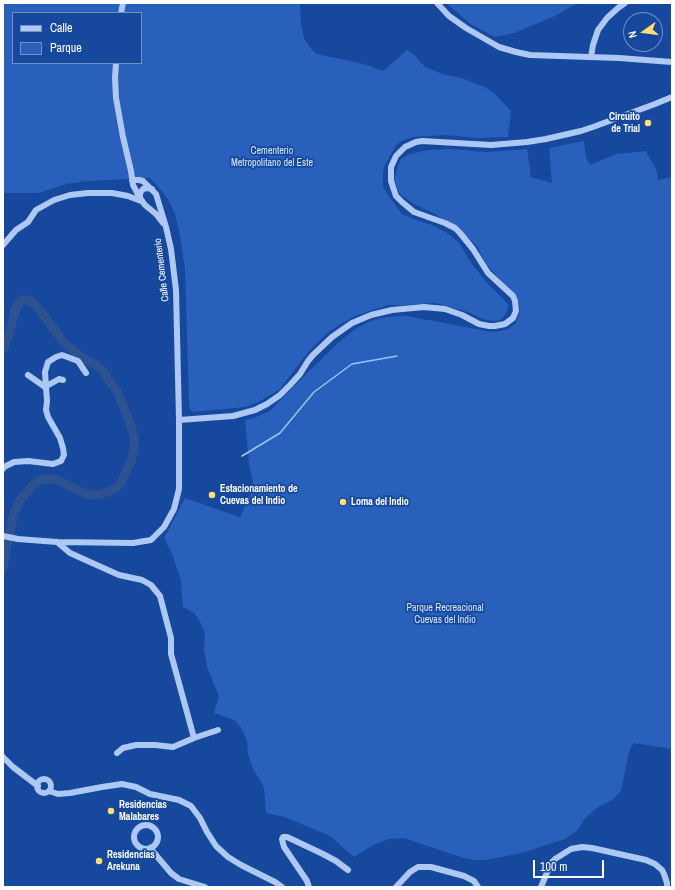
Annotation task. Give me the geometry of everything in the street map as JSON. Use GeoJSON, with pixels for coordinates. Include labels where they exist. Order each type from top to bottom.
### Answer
{"type":"FeatureCollection","features":[{"type":"Feature","properties":{"kind":"street"},"geometry":{"type":"LineString","coordinates":[[437,3],[449,16],[466,28],[499,47],[530,54],[672,62]]}},
{"type":"Feature","properties":{"kind":"street"},"geometry":{"type":"LineString","coordinates":[[591,57],[593,44],[598,30],[607,18],[625,3]]}},
{"type":"Feature","properties":{"kind":"street"},"geometry":{"type":"LineString","coordinates":[[116,64],[116,98],[123,137],[132,171],[132,180],[141,200],[156,214],[166,227]]}},
{"type":"Feature","properties":{"kind":"street"},"geometry":{"type":"LineString","coordinates":[[179,420],[233,416],[255,410],[267,404],[290,386],[313,355],[332,337],[352,323],[371,315],[392,310],[424,307],[444,309],[462,315],[479,324],[489,326],[500,326],[513,318],[516,311],[513,296],[488,273],[468,240],[455,228],[414,212],[396,196],[391,181],[391,167],[396,156],[405,147],[422,141],[491,145],[551,138],[581,131],[672,97]]}},
{"type":"Feature","properties":{"kind":"street"},"geometry":{"type":"LineString","coordinates":[[132,180],[143,181],[152,189]]}},
{"type":"Feature","properties":{"kind":"street"},"geometry":{"type":"LineString","coordinates":[[141,200],[140,193],[143,189],[152,189]]}},
{"type":"Feature","properties":{"kind":"street","name":"Calle Cementerio"},"geometry":{"type":"LineString","coordinates":[[3,536],[18,539],[57,542],[140,542],[150,540],[160,532],[171,516],[180,489],[176,290],[171,249],[166,227],[156,194],[152,189]]}},
{"type":"Feature","properties":{"kind":"street"},"geometry":{"type":"LineString","coordinates":[[3,245],[16,230],[28,222],[36,210],[54,200],[88,193],[112,193],[141,200]]}},
{"type":"Feature","properties":{"kind":"street"},"geometry":{"type":"LineString","coordinates":[[3,469],[14,462],[28,461],[53,464],[61,461],[64,455],[60,438],[48,417],[46,410],[47,401],[45,372],[48,362],[62,355],[78,361],[86,373]]}},
{"type":"Feature","properties":{"kind":"street"},"geometry":{"type":"LineString","coordinates":[[28,375],[45,387]]}},
{"type":"Feature","properties":{"kind":"street"},"geometry":{"type":"LineString","coordinates":[[45,387],[59,379],[63,380]]}},
{"type":"Feature","properties":{"kind":"street"},"geometry":{"type":"LineString","coordinates":[[57,542],[70,553],[92,563],[119,575],[142,580],[151,585],[160,596],[171,638],[171,654],[194,738]]}},
{"type":"Feature","properties":{"kind":"street"},"geometry":{"type":"LineString","coordinates":[[117,753],[123,748],[136,745],[173,747],[218,730]]}},
{"type":"Feature","properties":{"kind":"street"},"geometry":{"type":"LineString","coordinates":[[3,757],[13,767],[38,786],[38,789],[41,792],[45,793],[49,791],[58,794],[70,793],[122,784],[136,787],[150,794],[179,800],[191,806],[200,818],[216,846],[228,857],[282,887]]}},
{"type":"Feature","properties":{"kind":"street"},"geometry":{"type":"LineString","coordinates":[[38,786],[40,781],[46,780],[51,785],[49,791]]}},
{"type":"Feature","properties":{"kind":"street"},"geometry":{"type":"LineString","coordinates":[[309,887],[307,881],[284,847],[283,837],[288,837],[323,854],[348,870]]}},
{"type":"Feature","properties":{"kind":"street"},"geometry":{"type":"LineString","coordinates":[[541,887],[551,864],[555,859],[563,854],[582,847],[646,860],[655,864],[662,870],[667,887]]}},
{"type":"Feature","properties":{"kind":"street"},"geometry":{"type":"LineString","coordinates":[[150,848],[171,873],[179,879],[205,887]]}},
{"type":"Feature","properties":{"kind":"street"},"geometry":{"type":"LineString","coordinates":[[396,887],[410,872],[418,867],[431,868],[464,876],[474,881],[478,887]]}},
{"type":"Feature","properties":{"kind":"green space","name":"Cementerio Metropolitano del Este"},"geometry":{"type":"Polygon","coordinates":[[[3,3],[300,3],[301,24],[304,38],[311,49],[317,54],[364,64],[383,71],[407,50],[413,54],[425,67],[442,74],[461,78],[485,87],[495,94],[511,111],[508,137],[477,138],[445,135],[412,137],[396,145],[384,167],[383,172],[383,187],[402,214],[432,225],[447,233],[459,243],[472,264],[488,284],[509,306],[501,320],[494,321],[483,319],[468,312],[435,303],[389,305],[355,316],[328,332],[302,360],[280,389],[260,401],[245,407],[193,412],[190,409],[189,404],[185,269],[175,214],[162,191],[150,178],[88,181],[66,184],[39,193],[3,193],[3,3]]]}},
{"type":"Feature","properties":{"kind":"green space"},"geometry":{"type":"Polygon","coordinates":[[[446,3],[580,3],[553,17],[514,33],[495,37],[472,25],[446,3]]]}},
{"type":"Feature","properties":{"kind":"green space","name":"Parque Recreacional Cuevas del Indio"},"geometry":{"type":"Polygon","coordinates":[[[584,141],[586,158],[590,165],[616,154],[646,151],[657,171],[658,180],[672,177],[672,749],[634,743],[629,752],[621,791],[612,800],[598,807],[585,818],[578,830],[565,839],[522,853],[485,860],[474,860],[404,838],[389,839],[375,844],[354,857],[330,836],[285,817],[266,813],[264,787],[253,769],[248,754],[247,741],[241,727],[234,720],[214,713],[219,696],[207,667],[204,649],[205,633],[194,613],[183,607],[181,580],[171,551],[164,538],[185,498],[240,517],[254,487],[249,464],[245,420],[270,411],[340,341],[357,328],[381,318],[397,316],[407,316],[492,332],[508,329],[515,324],[520,313],[518,300],[487,265],[477,246],[460,230],[435,214],[412,203],[400,194],[394,180],[400,160],[407,155],[427,150],[451,149],[486,152],[527,149],[531,177],[552,183],[549,148],[584,141]]]}},
{"type":"Feature","properties":{"kind":"waterway"},"geometry":{"type":"LineString","coordinates":[[3,349],[9,335],[15,310],[18,304],[22,300],[29,300],[42,313],[65,344],[103,371],[117,391],[134,437],[134,448],[131,461],[121,483],[108,492],[97,495],[89,495],[57,480],[48,479],[40,480],[33,485],[20,500],[14,513],[3,569]]}},
{"type":"Feature","properties":{"kind":"waterway"},"geometry":{"type":"LineString","coordinates":[[242,456],[280,433],[314,392],[352,364],[397,356]]}},
{"type":"Feature","properties":{"kind":"place","name":"Circuito de Trial"},"geometry":{"type":"Point","coordinates":[648,123]}},
{"type":"Feature","properties":{"kind":"place","name":"Estacionamiento de Cuevas del Indio"},"geometry":{"type":"Point","coordinates":[212,495]}},
{"type":"Feature","properties":{"kind":"place","name":"Loma del Indio"},"geometry":{"type":"Point","coordinates":[343,502]}},
{"type":"Feature","properties":{"kind":"place","name":"Residencias Malabares"},"geometry":{"type":"Point","coordinates":[111,811]}},
{"type":"Feature","properties":{"kind":"place","name":"Residencias Arekuna"},"geometry":{"type":"Point","coordinates":[99,861]}}]}
